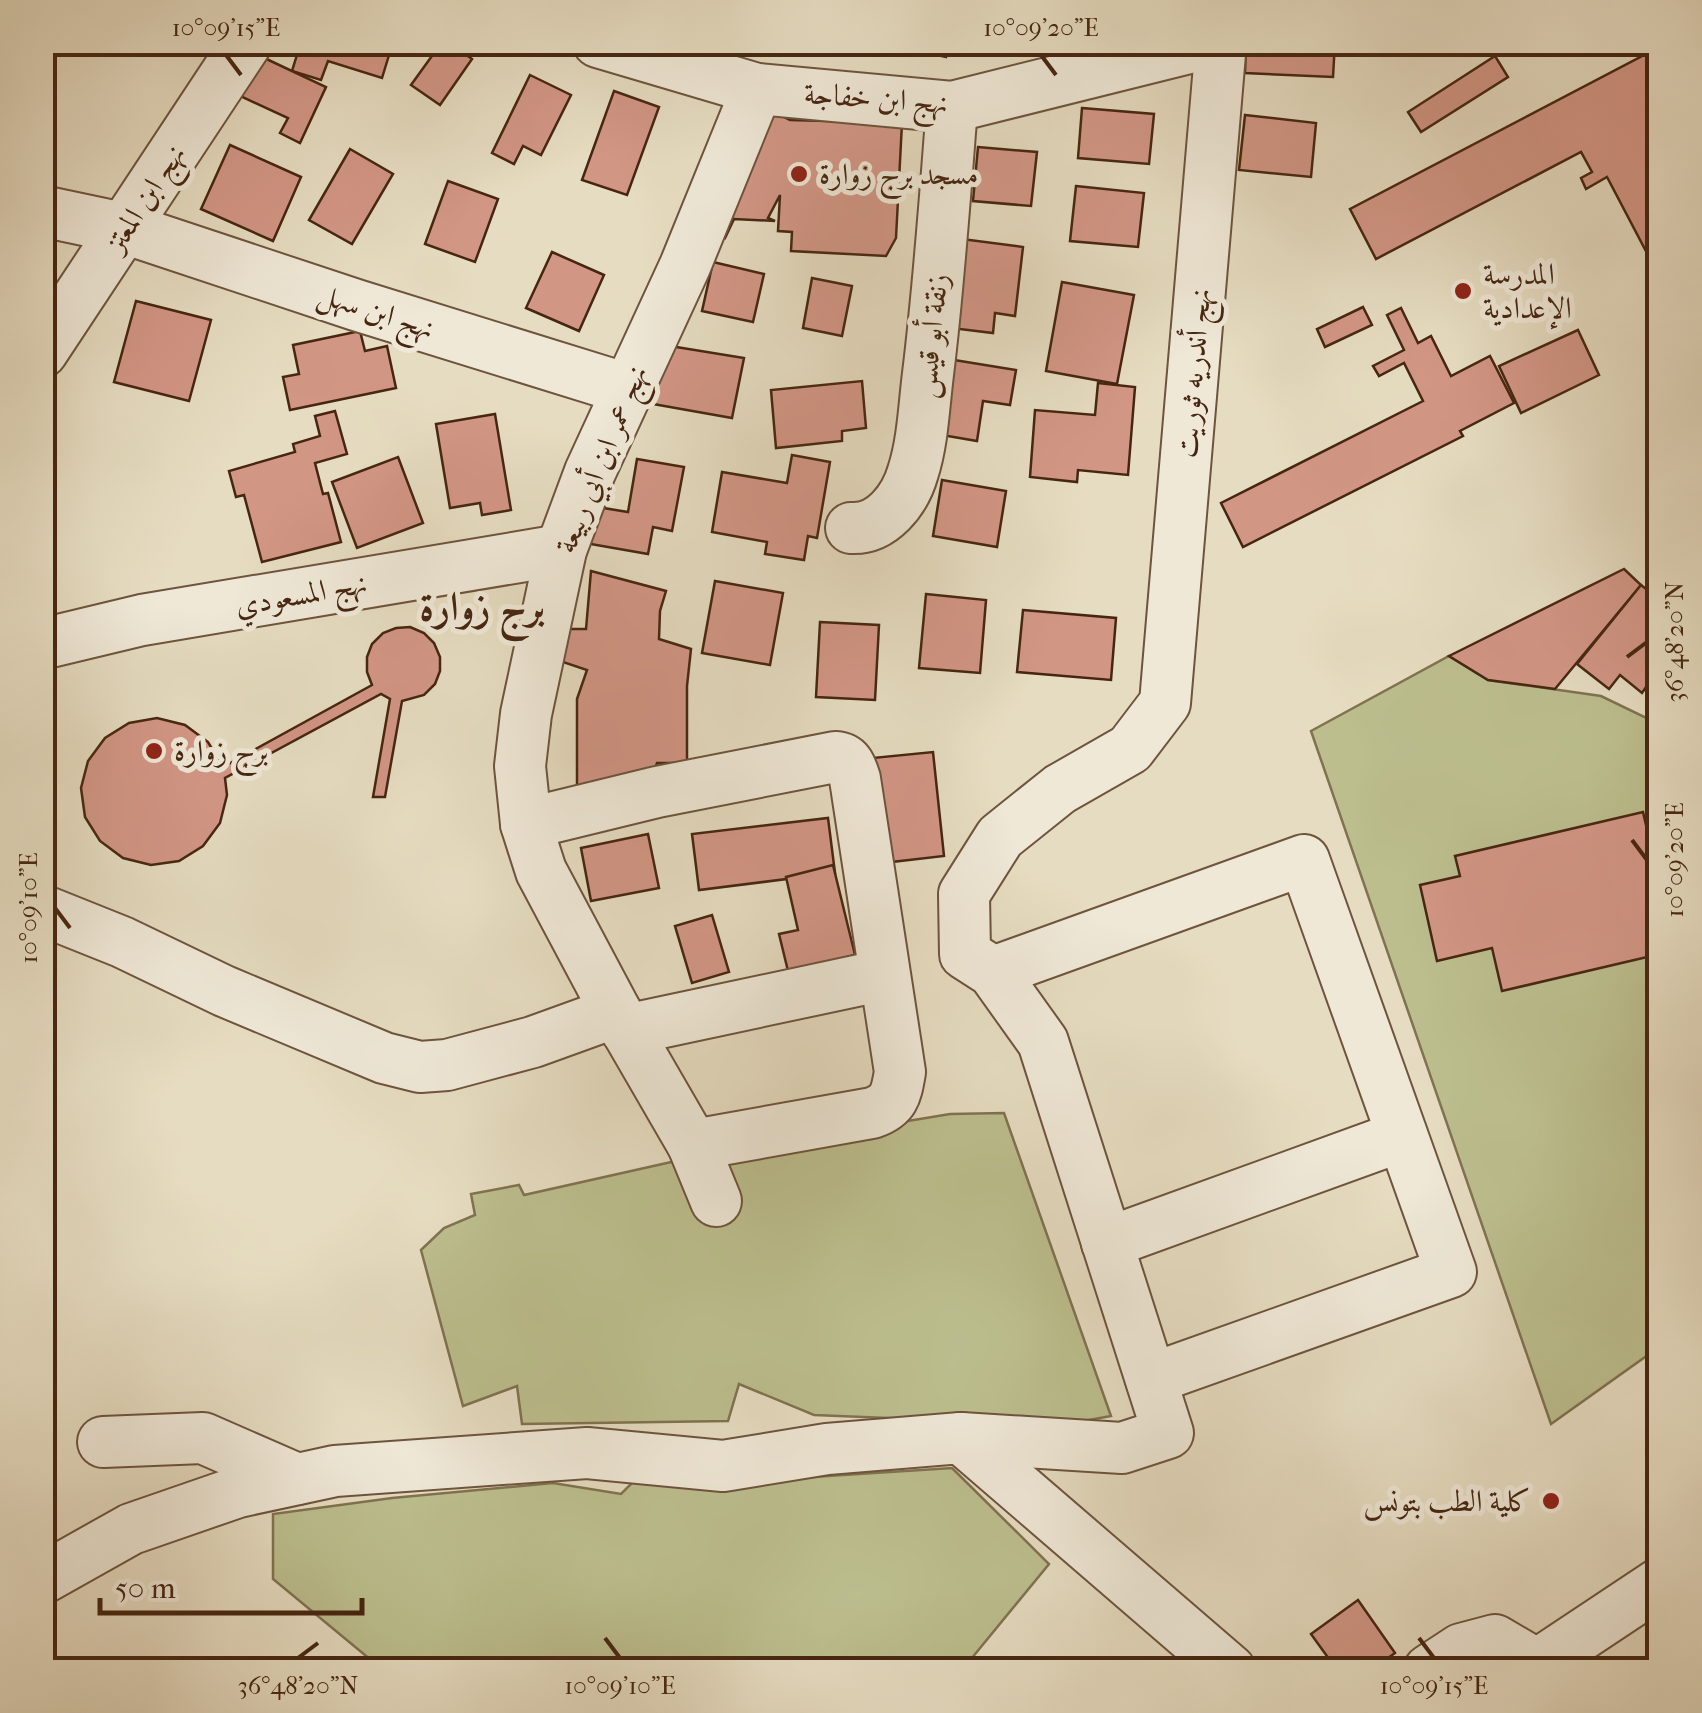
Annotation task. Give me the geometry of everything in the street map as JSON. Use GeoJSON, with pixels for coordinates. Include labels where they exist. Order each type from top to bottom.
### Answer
{"type":"FeatureCollection","features":[{"type":"Feature","properties":{"kind":"street","name":"نهج ابن المعتز"},"geometry":{"type":"LineString","coordinates":[[42,352],[247,42]]}},
{"type":"Feature","properties":{"kind":"street","name":"نهج ابن خفاجة"},"geometry":{"type":"LineString","coordinates":[[598,42],[757,89],[952,107],[1213,42]]}},
{"type":"Feature","properties":{"kind":"street","name":"نهج أندريه ثوريت"},"geometry":{"type":"LineString","coordinates":[[993,972],[965,954],[964,894],[991,851],[1000,837],[1060,789],[1130,748],[1164,703],[1222,42]]}},
{"type":"Feature","properties":{"kind":"street","name":"نهج عمر ابن أبي ربيعة"},"geometry":{"type":"LineString","coordinates":[[716,1201],[693,1145],[541,871],[526,824],[520,766],[561,550],[757,89]]}},
{"type":"Feature","properties":{"kind":"street","name":"زنقة أبو قيس"},"geometry":{"type":"LineString","coordinates":[[850,528],[866,529],[888,514],[913,474],[936,306],[952,107]]}},
{"type":"Feature","properties":{"kind":"street","name":"نهج ابن سهل"},"geometry":{"type":"LineString","coordinates":[[42,212],[126,229],[356,306],[627,389]]}},
{"type":"Feature","properties":{"kind":"street","name":"نهج المسعودي"},"geometry":{"type":"LineString","coordinates":[[42,644],[142,620],[561,550]]}},
{"type":"Feature","properties":{"kind":"street"},"geometry":{"type":"LineString","coordinates":[[526,824],[657,792],[843,758],[850,764],[900,1072],[895,1100],[886,1108],[693,1145]]}},
{"type":"Feature","properties":{"kind":"street"},"geometry":{"type":"LineString","coordinates":[[42,1579],[131,1530],[238,1492],[335,1471],[588,1453],[723,1466],[827,1449],[961,1438],[1122,1448],[1168,1433],[1043,1042],[993,972],[1304,860],[1451,1272],[1151,1379]]}},
{"type":"Feature","properties":{"kind":"street"},"geometry":{"type":"LineString","coordinates":[[42,910],[402,1064],[447,1066],[621,1021],[884,974]]}},
{"type":"Feature","properties":{"kind":"street"},"geometry":{"type":"LineString","coordinates":[[1107,1243],[1402,1136]]}},
{"type":"Feature","properties":{"kind":"street"},"geometry":{"type":"LineString","coordinates":[[103,1442],[204,1438],[298,1479]]}},
{"type":"Feature","properties":{"kind":"street"},"geometry":{"type":"LineString","coordinates":[[961,1438],[1230,1670]]}},
{"type":"Feature","properties":{"kind":"street"},"geometry":{"type":"LineString","coordinates":[[1430,1670],[1461,1649],[1496,1640],[1542,1667],[1660,1582]]}},
{"type":"Feature","properties":{"kind":"green space"},"geometry":{"type":"Polygon","coordinates":[[[1449,656],[1488,680],[1601,696],[1659,724],[1659,1347],[1551,1424],[1311,731],[1449,656]]]}},
{"type":"Feature","properties":{"kind":"green space"},"geometry":{"type":"Polygon","coordinates":[[[1004,1113],[1111,1416],[1061,1425],[814,1415],[739,1384],[728,1421],[522,1424],[517,1386],[463,1406],[421,1250],[444,1228],[475,1215],[471,1194],[519,1185],[524,1195],[698,1156],[950,1114],[1004,1113]]]}},
{"type":"Feature","properties":{"kind":"green space"},"geometry":{"type":"Polygon","coordinates":[[[952,1468],[1049,1564],[962,1670],[383,1670],[273,1579],[273,1514],[553,1483],[621,1494],[638,1477],[733,1482],[952,1468]]]}},
{"type":"Feature","properties":{"kind":"building"},"geometry":{"type":"Polygon","coordinates":[[[301,42],[393,42],[382,78],[328,61],[321,80],[292,71],[301,42]]]}},
{"type":"Feature","properties":{"kind":"building"},"geometry":{"type":"Polygon","coordinates":[[[442,42],[472,59],[440,105],[411,85],[442,42]]]}},
{"type":"Feature","properties":{"kind":"building"},"geometry":{"type":"Polygon","coordinates":[[[908,42],[969,42],[967,52],[949,47],[946,57],[907,48],[908,42]]]}},
{"type":"Feature","properties":{"kind":"building"},"geometry":{"type":"Polygon","coordinates":[[[1246,42],[1335,42],[1333,77],[1245,73],[1246,42]]]}},
{"type":"Feature","properties":{"kind":"building"},"geometry":{"type":"Polygon","coordinates":[[[1650,52],[1660,70],[1660,251],[1649,257],[1607,177],[1586,189],[1581,178],[1592,172],[1581,152],[1376,259],[1350,209],[1650,52]]]}},
{"type":"Feature","properties":{"kind":"building"},"geometry":{"type":"Polygon","coordinates":[[[258,55],[326,87],[300,143],[280,133],[288,118],[238,95],[258,55]]]}},
{"type":"Feature","properties":{"kind":"building"},"geometry":{"type":"Polygon","coordinates":[[[1495,56],[1508,77],[1421,132],[1408,112],[1495,56]]]}},
{"type":"Feature","properties":{"kind":"building"},"geometry":{"type":"Polygon","coordinates":[[[530,75],[571,95],[541,155],[523,146],[514,164],[492,153],[530,75]]]}},
{"type":"Feature","properties":{"kind":"building"},"geometry":{"type":"Polygon","coordinates":[[[614,91],[659,107],[627,195],[582,180],[614,91]]]}},
{"type":"Feature","properties":{"kind":"building","name":"مسجد برج زوارة"},"geometry":{"type":"Polygon","coordinates":[[[764,107],[790,120],[902,123],[896,238],[886,256],[791,251],[792,232],[778,231],[780,195],[768,218],[775,221],[734,219],[725,238],[703,227],[764,107]]]}},
{"type":"Feature","properties":{"kind":"building"},"geometry":{"type":"Polygon","coordinates":[[[1082,108],[1154,114],[1149,164],[1078,158],[1082,108]]]}},
{"type":"Feature","properties":{"kind":"building"},"geometry":{"type":"Polygon","coordinates":[[[1245,115],[1316,123],[1311,177],[1239,170],[1245,115]]]}},
{"type":"Feature","properties":{"kind":"building"},"geometry":{"type":"Polygon","coordinates":[[[230,145],[301,177],[273,241],[201,209],[230,145]]]}},
{"type":"Feature","properties":{"kind":"building"},"geometry":{"type":"Polygon","coordinates":[[[978,147],[1037,152],[1031,206],[973,201],[978,147]]]}},
{"type":"Feature","properties":{"kind":"building"},"geometry":{"type":"Polygon","coordinates":[[[350,149],[393,174],[352,244],[309,220],[350,149]]]}},
{"type":"Feature","properties":{"kind":"building"},"geometry":{"type":"Polygon","coordinates":[[[448,181],[498,199],[475,262],[425,244],[448,181]]]}},
{"type":"Feature","properties":{"kind":"building"},"geometry":{"type":"Polygon","coordinates":[[[1076,186],[1144,193],[1138,247],[1070,241],[1076,186]]]}},
{"type":"Feature","properties":{"kind":"building"},"geometry":{"type":"Polygon","coordinates":[[[954,238],[1023,247],[1015,316],[995,313],[993,333],[943,327],[954,238]]]}},
{"type":"Feature","properties":{"kind":"building"},"geometry":{"type":"Polygon","coordinates":[[[552,252],[604,275],[579,331],[526,308],[552,252]]]}},
{"type":"Feature","properties":{"kind":"building"},"geometry":{"type":"Polygon","coordinates":[[[713,262],[764,274],[753,322],[702,311],[713,262]]]}},
{"type":"Feature","properties":{"kind":"building"},"geometry":{"type":"Polygon","coordinates":[[[812,278],[852,286],[842,336],[803,328],[812,278]]]}},
{"type":"Feature","properties":{"kind":"building"},"geometry":{"type":"Polygon","coordinates":[[[1062,282],[1134,295],[1117,384],[1046,371],[1062,282]]]}},
{"type":"Feature","properties":{"kind":"building"},"geometry":{"type":"Polygon","coordinates":[[[136,301],[211,320],[189,401],[114,382],[136,301]]]}},
{"type":"Feature","properties":{"kind":"building"},"geometry":{"type":"Polygon","coordinates":[[[1363,307],[1372,325],[1325,347],[1317,329],[1363,307]]]}},
{"type":"Feature","properties":{"kind":"building"},"geometry":{"type":"Polygon","coordinates":[[[1401,308],[1418,343],[1431,336],[1451,376],[1490,356],[1514,403],[1460,431],[1463,436],[1243,547],[1221,503],[1423,401],[1404,363],[1379,376],[1373,366],[1404,350],[1387,315],[1401,308]]]}},
{"type":"Feature","properties":{"kind":"building"},"geometry":{"type":"Polygon","coordinates":[[[1578,330],[1599,375],[1521,413],[1499,366],[1578,330]]]}},
{"type":"Feature","properties":{"kind":"building"},"geometry":{"type":"Polygon","coordinates":[[[360,331],[365,351],[387,346],[396,388],[290,410],[283,377],[299,374],[293,345],[360,331]]]}},
{"type":"Feature","properties":{"kind":"building"},"geometry":{"type":"Polygon","coordinates":[[[664,345],[744,358],[732,418],[653,404],[664,345]]]}},
{"type":"Feature","properties":{"kind":"building"},"geometry":{"type":"Polygon","coordinates":[[[948,359],[1016,370],[1010,405],[983,401],[977,441],[936,434],[948,359]]]}},
{"type":"Feature","properties":{"kind":"building"},"geometry":{"type":"Polygon","coordinates":[[[862,381],[866,428],[842,431],[842,441],[776,448],[771,390],[862,381]]]}},
{"type":"Feature","properties":{"kind":"building"},"geometry":{"type":"Polygon","coordinates":[[[1098,383],[1135,387],[1128,475],[1078,470],[1077,482],[1030,477],[1035,410],[1095,415],[1098,383]]]}},
{"type":"Feature","properties":{"kind":"building"},"geometry":{"type":"Polygon","coordinates":[[[335,411],[347,454],[315,463],[341,542],[262,562],[244,495],[236,497],[229,471],[295,452],[293,444],[320,436],[315,416],[335,411]]]}},
{"type":"Feature","properties":{"kind":"building"},"geometry":{"type":"Polygon","coordinates":[[[495,414],[511,510],[482,515],[480,503],[450,508],[436,424],[495,414]]]}},
{"type":"Feature","properties":{"kind":"building"},"geometry":{"type":"Polygon","coordinates":[[[792,455],[830,462],[817,538],[808,536],[804,560],[765,554],[767,542],[712,532],[722,472],[787,483],[792,455]]]}},
{"type":"Feature","properties":{"kind":"building"},"geometry":{"type":"Polygon","coordinates":[[[398,457],[423,523],[357,548],[332,482],[398,457]]]}},
{"type":"Feature","properties":{"kind":"building"},"geometry":{"type":"Polygon","coordinates":[[[637,459],[684,467],[672,531],[653,527],[648,554],[585,543],[591,506],[628,512],[637,459]]]}},
{"type":"Feature","properties":{"kind":"building"},"geometry":{"type":"Polygon","coordinates":[[[942,480],[1006,491],[997,547],[933,536],[942,480]]]}},
{"type":"Feature","properties":{"kind":"building"},"geometry":{"type":"Polygon","coordinates":[[[1624,569],[1641,585],[1555,689],[1488,680],[1449,656],[1624,569]]]}},
{"type":"Feature","properties":{"kind":"building"},"geometry":{"type":"Polygon","coordinates":[[[591,571],[666,591],[660,611],[659,639],[691,649],[687,763],[657,763],[649,786],[577,787],[577,699],[587,670],[557,660],[567,629],[586,629],[591,571]]]}},
{"type":"Feature","properties":{"kind":"building"},"geometry":{"type":"Polygon","coordinates":[[[715,581],[783,593],[770,665],[702,653],[715,581]]]}},
{"type":"Feature","properties":{"kind":"building"},"geometry":{"type":"Polygon","coordinates":[[[1641,585],[1660,600],[1660,693],[1648,684],[1642,693],[1620,675],[1609,689],[1577,664],[1641,585]]]}},
{"type":"Feature","properties":{"kind":"building"},"geometry":{"type":"Polygon","coordinates":[[[926,594],[986,600],[980,673],[919,668],[926,594]]]}},
{"type":"Feature","properties":{"kind":"building"},"geometry":{"type":"Polygon","coordinates":[[[1023,610],[1116,618],[1111,680],[1017,672],[1023,610]]]}},
{"type":"Feature","properties":{"kind":"building"},"geometry":{"type":"Polygon","coordinates":[[[820,622],[879,625],[875,700],[816,697],[820,622]]]}},
{"type":"Feature","properties":{"kind":"building","name":"برج زوارة"},"geometry":{"type":"Polygon","coordinates":[[[410,627],[434,643],[440,671],[435,684],[424,695],[402,701],[385,797],[373,797],[390,699],[381,694],[225,778],[227,795],[220,823],[203,846],[179,861],[151,865],[123,858],[100,841],[85,817],[81,788],[88,761],[105,738],[129,723],[157,718],[185,725],[208,742],[223,767],[372,685],[367,657],[372,644],[383,633],[410,627]]]}},
{"type":"Feature","properties":{"kind":"building"},"geometry":{"type":"Polygon","coordinates":[[[933,752],[944,856],[874,864],[862,759],[933,752]]]}},
{"type":"Feature","properties":{"kind":"building"},"geometry":{"type":"Polygon","coordinates":[[[1643,812],[1660,886],[1660,954],[1502,991],[1492,948],[1437,961],[1420,885],[1460,876],[1455,856],[1643,812]]]}},
{"type":"Feature","properties":{"kind":"building"},"geometry":{"type":"Polygon","coordinates":[[[828,818],[835,873],[699,890],[692,834],[828,818]]]}},
{"type":"Feature","properties":{"kind":"building"},"geometry":{"type":"Polygon","coordinates":[[[648,834],[659,888],[591,901],[581,848],[648,834]]]}},
{"type":"Feature","properties":{"kind":"building"},"geometry":{"type":"Polygon","coordinates":[[[833,865],[855,955],[788,971],[779,934],[798,930],[786,877],[833,865]]]}},
{"type":"Feature","properties":{"kind":"building"},"geometry":{"type":"Polygon","coordinates":[[[712,915],[729,972],[692,983],[675,926],[712,915]]]}},
{"type":"Feature","properties":{"kind":"building"},"geometry":{"type":"Polygon","coordinates":[[[1358,1600],[1395,1653],[1371,1670],[1337,1670],[1311,1634],[1358,1600]]]}},
{"type":"Feature","properties":{"kind":"place","name":"مسجد برج زوارة"},"geometry":{"type":"Point","coordinates":[799,174]}},
{"type":"Feature","properties":{"kind":"place","name":"المدرسة الإعدادية"},"geometry":{"type":"Point","coordinates":[1463,291]}},
{"type":"Feature","properties":{"kind":"place","name":"برج زوارة"},"geometry":{"type":"Point","coordinates":[154,751]}},
{"type":"Feature","properties":{"kind":"place","name":"كلية الطب بتونس"},"geometry":{"type":"Point","coordinates":[1551,1501]}},
{"type":"Feature","properties":{"kind":"district","name":"برج زوارة"},"geometry":{"type":"Point","coordinates":[482,606]}}]}
